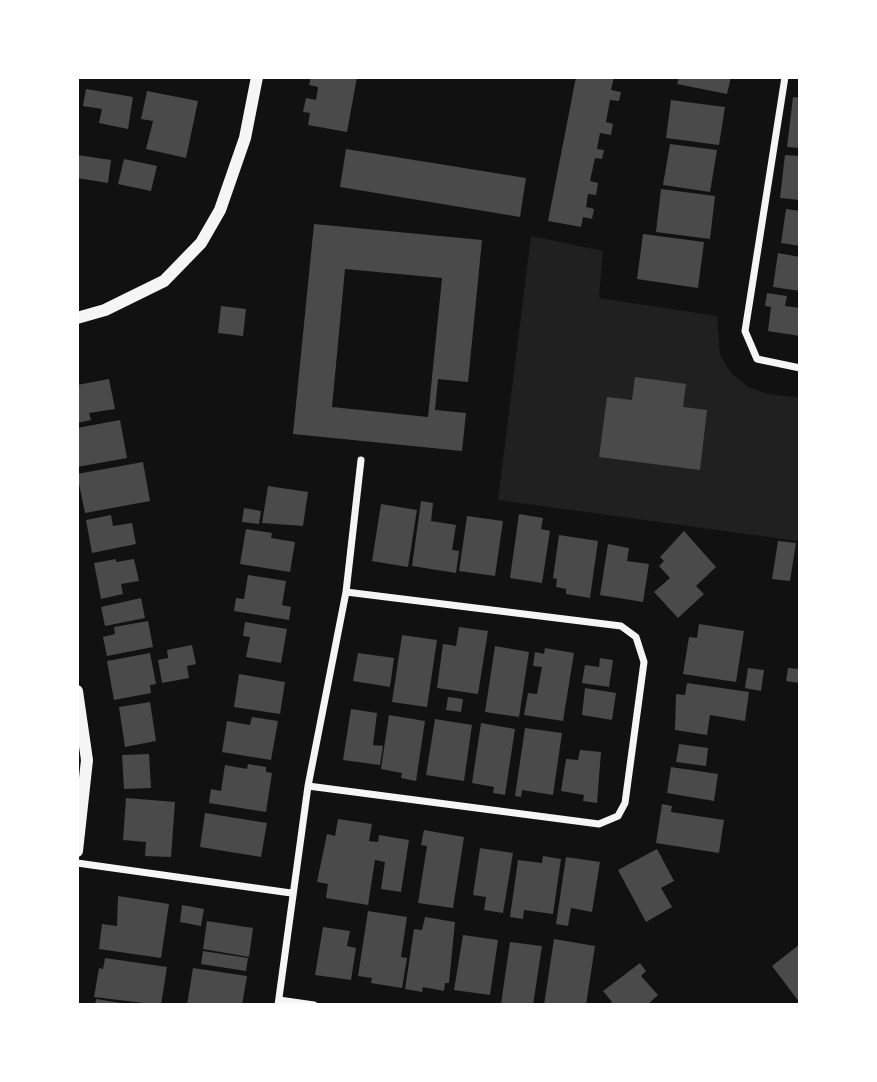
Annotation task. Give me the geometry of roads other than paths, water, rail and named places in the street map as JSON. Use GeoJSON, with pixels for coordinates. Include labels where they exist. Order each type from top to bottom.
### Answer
{"type":"FeatureCollection","features":[{"type":"Feature","properties":{"kind":"street"},"geometry":{"type":"LineString","coordinates":[[77,318],[105,310],[164,281],[201,243],[220,210],[245,138],[257,77]]}},
{"type":"Feature","properties":{"kind":"street"},"geometry":{"type":"LineString","coordinates":[[785,77],[745,331],[757,359],[800,368]]}},
{"type":"Feature","properties":{"kind":"street"},"geometry":{"type":"LineString","coordinates":[[314,1005],[279,1002],[291,893],[308,786],[346,592],[361,460]]}},
{"type":"Feature","properties":{"kind":"street"},"geometry":{"type":"LineString","coordinates":[[308,786],[599,824],[618,816],[625,803],[644,662],[636,637],[621,626],[346,592]]}},
{"type":"Feature","properties":{"kind":"street"},"geometry":{"type":"LineString","coordinates":[[77,691],[87,760],[77,851]]}},
{"type":"Feature","properties":{"kind":"street"},"geometry":{"type":"LineString","coordinates":[[77,863],[291,893]]}}]}
